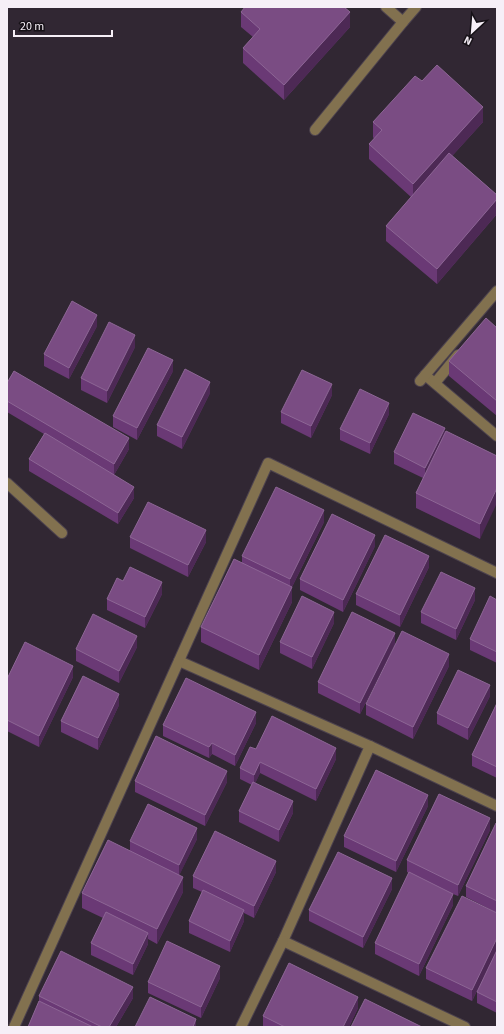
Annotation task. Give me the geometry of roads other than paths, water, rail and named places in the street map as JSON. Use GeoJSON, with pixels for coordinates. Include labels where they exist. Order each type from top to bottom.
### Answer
{"type":"FeatureCollection","features":[{"type":"Feature","properties":{"kind":"street"},"geometry":{"type":"LineString","coordinates":[[386,7],[403,22]]}},
{"type":"Feature","properties":{"kind":"street"},"geometry":{"type":"LineString","coordinates":[[315,130],[416,7]]}},
{"type":"Feature","properties":{"kind":"street"},"geometry":{"type":"LineString","coordinates":[[497,291],[423,378],[435,383],[497,436]]}},
{"type":"Feature","properties":{"kind":"street"},"geometry":{"type":"LineString","coordinates":[[435,383],[466,346]]}},
{"type":"Feature","properties":{"kind":"street"},"geometry":{"type":"LineString","coordinates":[[14,1027],[268,463],[497,573]]}},
{"type":"Feature","properties":{"kind":"street"},"geometry":{"type":"LineString","coordinates":[[7,482],[62,533]]}},
{"type":"Feature","properties":{"kind":"street"},"geometry":{"type":"LineString","coordinates":[[179,661],[370,746],[497,806]]}},
{"type":"Feature","properties":{"kind":"street"},"geometry":{"type":"LineString","coordinates":[[241,1027],[283,941],[370,746]]}},
{"type":"Feature","properties":{"kind":"street"},"geometry":{"type":"LineString","coordinates":[[283,941],[463,1027]]}}]}
